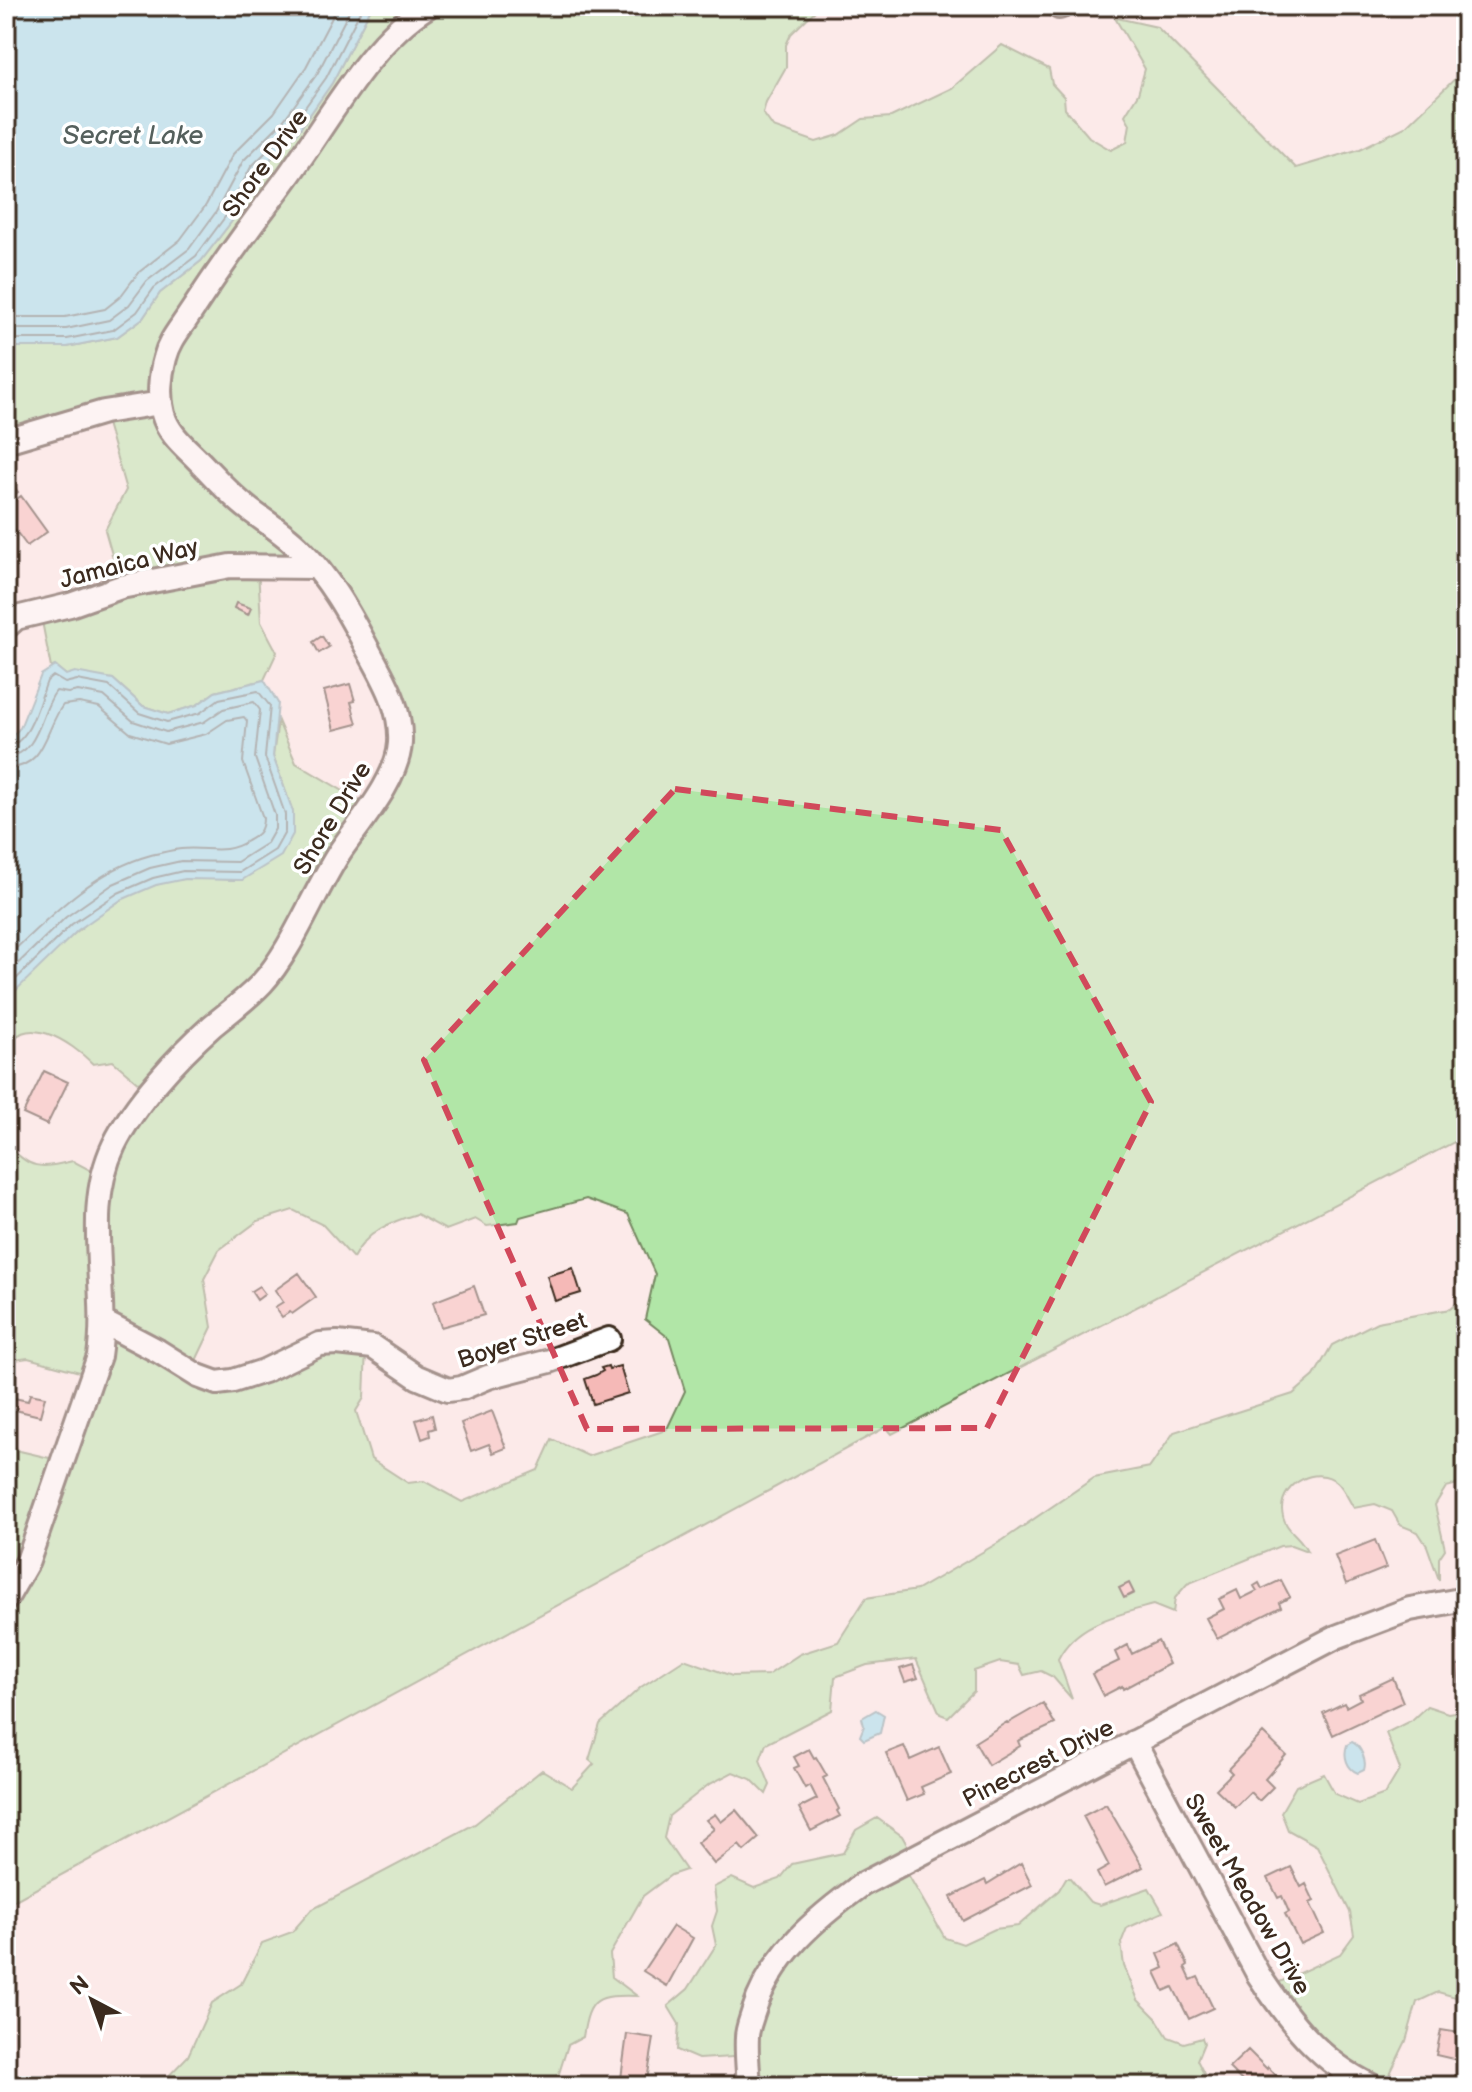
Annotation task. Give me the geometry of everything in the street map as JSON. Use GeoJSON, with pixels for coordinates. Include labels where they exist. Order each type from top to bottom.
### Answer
{"type":"FeatureCollection","features":[{"type":"Feature","properties":{"kind":"street","name":"Shore Drive"},"geometry":{"type":"LineString","coordinates":[[6,1599],[28,1561],[99,1356],[103,1322],[98,1258],[99,1212],[111,1151],[123,1129],[171,1068],[208,1029],[265,980],[332,865],[360,825],[399,752],[397,713],[391,693],[349,613],[300,548],[248,508],[172,433],[163,417],[159,398],[165,357],[173,337],[238,243],[383,45],[406,21],[428,6]]}},
{"type":"Feature","properties":{"kind":"street"},"geometry":{"type":"LineString","coordinates":[[6,441],[104,412],[161,403]]}},
{"type":"Feature","properties":{"kind":"street","name":"Jamaica Way"},"geometry":{"type":"LineString","coordinates":[[6,627],[16,618],[70,605],[121,587],[230,566],[316,567]]}},
{"type":"Feature","properties":{"kind":"street","name":"Boyer Street"},"geometry":{"type":"LineString","coordinates":[[103,1322],[198,1376],[217,1383],[264,1371],[320,1344],[337,1343],[373,1347],[417,1377],[448,1390],[550,1361],[609,1339]]}},
{"type":"Feature","properties":{"kind":"street","name":"Pinecrest Drive"},"geometry":{"type":"LineString","coordinates":[[749,2086],[747,2034],[757,2001],[772,1972],[792,1943],[863,1884],[1336,1637],[1410,1609],[1466,1599]]}},
{"type":"Feature","properties":{"kind":"street","name":"Sweet Meadow Drive"},"geometry":{"type":"LineString","coordinates":[[1134,1742],[1258,1974],[1273,1996],[1326,2058],[1372,2086]]}},
{"type":"Feature","properties":{"kind":"highlighted area"},"geometry":{"type":"Polygon","coordinates":[[[675,789],[1001,830],[1151,1102],[987,1428],[587,1429],[424,1060],[675,789]]]}},
{"type":"Feature","properties":{"kind":"green space"},"geometry":{"type":"Polygon","coordinates":[[[372,6],[820,6],[791,34],[786,45],[786,67],[763,113],[773,127],[816,142],[839,135],[863,119],[891,117],[952,88],[1002,45],[1049,69],[1052,84],[1064,97],[1065,109],[1089,137],[1111,150],[1127,142],[1130,124],[1125,115],[1138,94],[1145,69],[1117,18],[1157,27],[1296,168],[1360,149],[1405,127],[1466,68],[1466,1136],[892,1434],[886,1427],[6,1905],[6,1441],[20,1451],[58,1460],[87,1374],[28,1358],[15,1360],[6,1369],[6,1143],[29,1163],[43,1166],[73,1161],[101,1176],[148,1091],[113,1061],[93,1064],[73,1047],[47,1034],[34,1031],[23,1033],[13,1040],[6,1054],[6,1004],[11,995],[68,939],[111,906],[134,893],[185,879],[242,880],[293,812],[273,756],[278,721],[296,763],[367,805],[398,732],[324,575],[258,569],[261,622],[277,652],[264,680],[215,692],[197,705],[168,714],[143,706],[113,679],[66,675],[55,666],[51,668],[41,616],[120,583],[105,530],[126,490],[106,420],[6,438],[6,347],[67,347],[117,337],[143,318],[160,293],[201,261],[232,221],[258,172],[297,133],[332,83],[372,6]],[[586,1199],[520,1217],[518,1222],[487,1226],[475,1219],[446,1230],[417,1214],[372,1234],[353,1258],[323,1225],[293,1210],[258,1221],[219,1250],[204,1279],[212,1327],[192,1369],[208,1381],[317,1343],[366,1348],[364,1398],[356,1411],[371,1459],[408,1483],[424,1481],[462,1502],[538,1470],[552,1439],[588,1456],[660,1432],[667,1429],[685,1391],[669,1338],[645,1319],[655,1274],[628,1214],[586,1199]]]}},
{"type":"Feature","properties":{"kind":"green space"},"geometry":{"type":"Polygon","coordinates":[[[1466,1295],[1466,1482],[1446,1487],[1435,1505],[1445,1549],[1439,1558],[1439,1580],[1427,1546],[1418,1532],[1400,1525],[1392,1511],[1375,1504],[1354,1508],[1337,1482],[1329,1477],[1311,1476],[1302,1479],[1288,1491],[1282,1509],[1285,1522],[1307,1551],[1291,1545],[1280,1546],[1187,1584],[1175,1598],[1173,1613],[1153,1605],[1112,1617],[1086,1629],[1075,1637],[1058,1659],[1072,1699],[1053,1677],[1041,1671],[1024,1675],[1019,1665],[1000,1662],[974,1671],[974,1691],[948,1717],[940,1714],[916,1659],[867,1665],[835,1677],[832,1710],[766,1744],[760,1760],[770,1785],[766,1794],[751,1779],[733,1772],[708,1785],[669,1816],[664,1838],[686,1870],[671,1875],[643,1896],[610,1954],[612,1977],[637,1996],[604,1998],[592,2006],[583,2037],[568,2045],[555,2086],[159,2086],[188,2056],[212,2003],[241,1984],[262,1943],[292,1932],[311,1910],[475,1824],[542,1770],[572,1788],[594,1764],[589,1760],[600,1724],[641,1687],[684,1659],[732,1676],[768,1675],[800,1654],[838,1642],[866,1598],[917,1590],[1003,1540],[1094,1478],[1150,1467],[1174,1432],[1293,1394],[1314,1376],[1332,1345],[1377,1322],[1450,1309],[1466,1295]]]}},
{"type":"Feature","properties":{"kind":"green space"},"geometry":{"type":"Polygon","coordinates":[[[1427,1706],[1448,1713],[1466,1710],[1466,2000],[1438,1992],[1417,2002],[1406,2041],[1384,2086],[1369,2086],[1269,1987],[1340,1954],[1354,1935],[1350,1912],[1317,1846],[1288,1830],[1281,1812],[1296,1786],[1324,1774],[1335,1794],[1358,1804],[1385,1794],[1400,1769],[1386,1733],[1412,1720],[1427,1706]]]}},
{"type":"Feature","properties":{"kind":"green space"},"geometry":{"type":"Polygon","coordinates":[[[877,1818],[902,1836],[915,1859],[906,1871],[945,1938],[963,1944],[995,1929],[1018,1926],[1059,1890],[1066,1878],[1070,1878],[1090,1902],[1100,1905],[1149,1888],[1163,1912],[1127,1928],[1121,1943],[1124,1966],[1138,2000],[1156,2018],[1168,2037],[1184,2043],[1202,2038],[1204,2043],[1197,2060],[1210,2086],[757,2086],[751,2056],[698,2059],[677,2050],[679,2024],[668,2006],[688,1989],[716,1945],[712,1926],[717,1911],[714,1887],[732,1878],[754,1888],[780,1879],[792,1864],[843,1853],[856,1830],[877,1818]]]}},
{"type":"Feature","properties":{"kind":"water","name":"Secret Lake"},"geometry":{"type":"Polygon","coordinates":[[[6,6],[372,6],[332,83],[297,133],[258,171],[232,221],[201,261],[160,293],[143,318],[117,337],[67,347],[6,347],[6,6]]]}},
{"type":"Feature","properties":{"kind":"water"},"geometry":{"type":"Polygon","coordinates":[[[55,666],[66,675],[75,672],[113,679],[143,706],[168,714],[197,705],[215,692],[264,680],[278,703],[273,756],[293,812],[293,834],[281,856],[242,880],[185,879],[156,885],[121,900],[78,930],[11,995],[6,1004],[6,742],[20,728],[41,675],[55,666]]]}},
{"type":"Feature","properties":{"kind":"water"},"geometry":{"type":"Polygon","coordinates":[[[876,1710],[884,1715],[880,1733],[864,1740],[860,1736],[864,1726],[862,1718],[876,1710]]]}},
{"type":"Feature","properties":{"kind":"water"},"geometry":{"type":"Polygon","coordinates":[[[1352,1742],[1364,1758],[1364,1770],[1358,1773],[1346,1758],[1347,1745],[1352,1742]]]}},
{"type":"Feature","properties":{"kind":"building"},"geometry":{"type":"Polygon","coordinates":[[[6,476],[18,492],[11,497],[14,501],[21,496],[47,532],[27,546],[15,530],[6,537],[6,476]]]}},
{"type":"Feature","properties":{"kind":"building"},"geometry":{"type":"Polygon","coordinates":[[[236,603],[251,608],[248,615],[234,608],[236,603]]]}},
{"type":"Feature","properties":{"kind":"building"},"geometry":{"type":"Polygon","coordinates":[[[322,636],[329,647],[319,653],[313,642],[322,636]]]}},
{"type":"Feature","properties":{"kind":"building"},"geometry":{"type":"Polygon","coordinates":[[[350,684],[357,724],[334,730],[324,691],[350,684]]]}},
{"type":"Feature","properties":{"kind":"building"},"geometry":{"type":"Polygon","coordinates":[[[44,1071],[68,1082],[47,1125],[23,1114],[44,1071]]]}},
{"type":"Feature","properties":{"kind":"building"},"geometry":{"type":"Polygon","coordinates":[[[573,1268],[581,1293],[555,1301],[547,1276],[573,1268]]]}},
{"type":"Feature","properties":{"kind":"building"},"geometry":{"type":"Polygon","coordinates":[[[299,1273],[316,1297],[292,1314],[290,1312],[282,1317],[275,1307],[283,1302],[275,1290],[299,1273]]]}},
{"type":"Feature","properties":{"kind":"building"},"geometry":{"type":"Polygon","coordinates":[[[259,1286],[265,1294],[257,1300],[251,1291],[259,1286]]]}},
{"type":"Feature","properties":{"kind":"building"},"geometry":{"type":"Polygon","coordinates":[[[474,1286],[484,1315],[441,1327],[433,1302],[474,1286]]]}},
{"type":"Feature","properties":{"kind":"building"},"geometry":{"type":"Polygon","coordinates":[[[608,1366],[609,1369],[620,1366],[628,1393],[593,1404],[585,1379],[608,1366]]]}},
{"type":"Feature","properties":{"kind":"building"},"geometry":{"type":"Polygon","coordinates":[[[30,1394],[45,1397],[40,1416],[11,1409],[14,1398],[28,1401],[30,1394]]]}},
{"type":"Feature","properties":{"kind":"building"},"geometry":{"type":"Polygon","coordinates":[[[492,1411],[506,1448],[493,1453],[489,1444],[471,1451],[461,1423],[492,1411]]]}},
{"type":"Feature","properties":{"kind":"building"},"geometry":{"type":"Polygon","coordinates":[[[432,1415],[435,1428],[429,1430],[430,1436],[422,1439],[416,1420],[432,1415]]]}},
{"type":"Feature","properties":{"kind":"building"},"geometry":{"type":"Polygon","coordinates":[[[1375,1540],[1386,1568],[1346,1584],[1335,1556],[1375,1540]]]}},
{"type":"Feature","properties":{"kind":"building"},"geometry":{"type":"Polygon","coordinates":[[[1281,1580],[1290,1597],[1279,1603],[1281,1607],[1217,1639],[1206,1618],[1224,1609],[1219,1599],[1237,1590],[1241,1599],[1257,1591],[1254,1586],[1259,1583],[1262,1589],[1281,1580]]]}},
{"type":"Feature","properties":{"kind":"building"},"geometry":{"type":"Polygon","coordinates":[[[1129,1583],[1134,1593],[1124,1598],[1119,1588],[1129,1583]]]}},
{"type":"Feature","properties":{"kind":"building"},"geometry":{"type":"Polygon","coordinates":[[[1158,1641],[1169,1664],[1123,1689],[1122,1686],[1103,1696],[1092,1674],[1119,1661],[1115,1652],[1128,1645],[1132,1654],[1158,1641]]]}},
{"type":"Feature","properties":{"kind":"building"},"geometry":{"type":"Polygon","coordinates":[[[1466,1664],[1466,1687],[1459,1688],[1457,1665],[1466,1664]]]}},
{"type":"Feature","properties":{"kind":"building"},"geometry":{"type":"Polygon","coordinates":[[[913,1665],[918,1678],[905,1682],[900,1669],[913,1665]]]}},
{"type":"Feature","properties":{"kind":"building"},"geometry":{"type":"Polygon","coordinates":[[[1393,1678],[1403,1702],[1333,1735],[1323,1713],[1344,1703],[1346,1707],[1361,1699],[1359,1694],[1393,1678]]]}},
{"type":"Feature","properties":{"kind":"building"},"geometry":{"type":"Polygon","coordinates":[[[1043,1703],[1055,1724],[1018,1741],[1020,1746],[988,1765],[975,1742],[1043,1703]]]}},
{"type":"Feature","properties":{"kind":"building"},"geometry":{"type":"Polygon","coordinates":[[[1263,1733],[1286,1755],[1265,1779],[1273,1787],[1259,1801],[1250,1792],[1235,1807],[1216,1789],[1232,1773],[1228,1769],[1263,1733]]]}},
{"type":"Feature","properties":{"kind":"building"},"geometry":{"type":"Polygon","coordinates":[[[904,1746],[910,1760],[939,1747],[951,1774],[921,1787],[924,1794],[907,1801],[886,1753],[904,1746]]]}},
{"type":"Feature","properties":{"kind":"building"},"geometry":{"type":"Polygon","coordinates":[[[809,1749],[827,1776],[823,1778],[840,1816],[811,1831],[799,1808],[817,1799],[810,1785],[805,1788],[794,1768],[799,1766],[794,1757],[809,1749]]]}},
{"type":"Feature","properties":{"kind":"building"},"geometry":{"type":"Polygon","coordinates":[[[1106,1804],[1143,1867],[1104,1887],[1097,1873],[1109,1866],[1083,1816],[1106,1804]]]}},
{"type":"Feature","properties":{"kind":"building"},"geometry":{"type":"Polygon","coordinates":[[[736,1810],[759,1838],[744,1851],[739,1845],[714,1864],[697,1843],[714,1829],[706,1820],[715,1814],[721,1822],[736,1810]]]}},
{"type":"Feature","properties":{"kind":"building"},"geometry":{"type":"Polygon","coordinates":[[[1021,1863],[1032,1885],[963,1921],[951,1897],[985,1880],[987,1884],[1021,1863]]]}},
{"type":"Feature","properties":{"kind":"building"},"geometry":{"type":"Polygon","coordinates":[[[1291,1867],[1301,1887],[1306,1884],[1314,1901],[1310,1903],[1324,1933],[1300,1944],[1285,1914],[1289,1912],[1282,1896],[1278,1898],[1268,1878],[1291,1867]]]}},
{"type":"Feature","properties":{"kind":"building"},"geometry":{"type":"Polygon","coordinates":[[[673,1926],[693,1938],[667,1986],[643,1971],[673,1926]]]}},
{"type":"Feature","properties":{"kind":"building"},"geometry":{"type":"Polygon","coordinates":[[[1178,1944],[1191,1980],[1198,1977],[1213,2008],[1189,2019],[1173,1987],[1164,1991],[1155,1972],[1164,1968],[1158,1954],[1178,1944]]]}},
{"type":"Feature","properties":{"kind":"building"},"geometry":{"type":"Polygon","coordinates":[[[1441,2030],[1466,2034],[1466,2062],[1436,2055],[1441,2030]]]}},
{"type":"Feature","properties":{"kind":"building"},"geometry":{"type":"Polygon","coordinates":[[[627,2034],[654,2038],[646,2086],[620,2086],[627,2034]]]}},
{"type":"Feature","properties":{"kind":"building"},"geometry":{"type":"Polygon","coordinates":[[[1248,2050],[1285,2085],[1247,2086],[1229,2068],[1248,2050]]]}}]}
